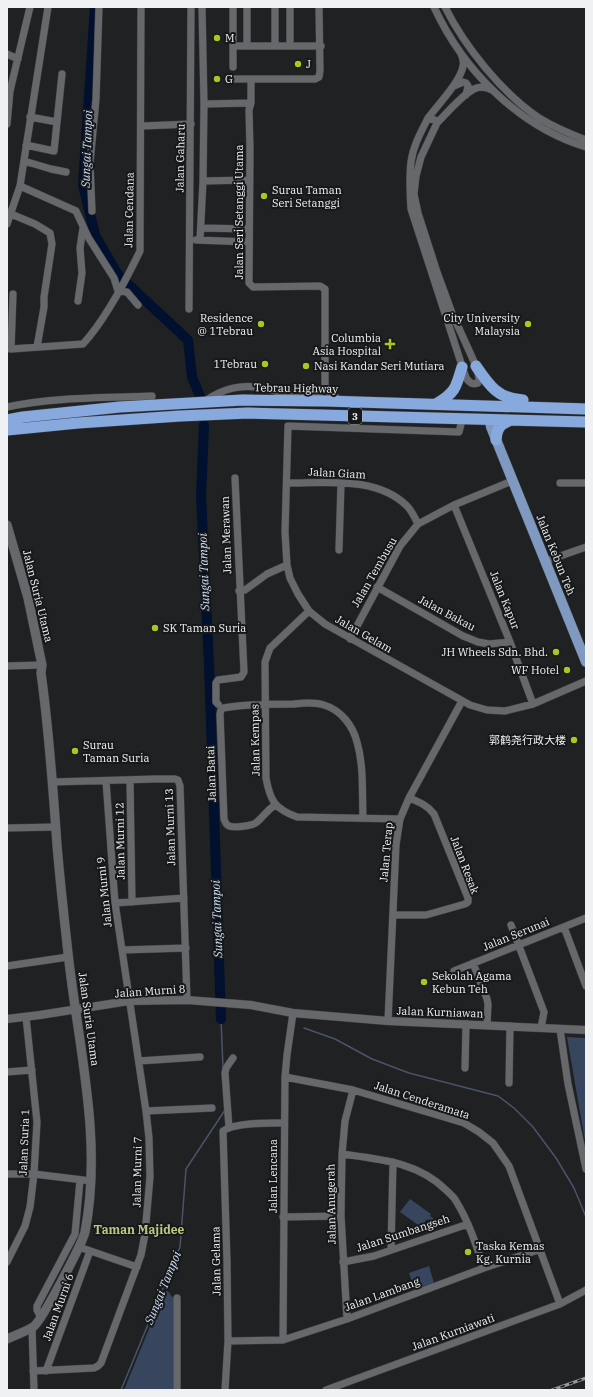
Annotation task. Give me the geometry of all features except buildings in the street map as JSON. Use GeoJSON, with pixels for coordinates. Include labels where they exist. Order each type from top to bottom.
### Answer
{"type":"FeatureCollection","features":[{"type":"Feature","properties":{"kind":"highway"},"geometry":{"type":"LineString","coordinates":[[476,366],[490,385],[508,398],[586,406]]}},
{"type":"Feature","properties":{"kind":"highway"},"geometry":{"type":"LineString","coordinates":[[436,404],[448,397],[456,387],[462,367]]}},
{"type":"Feature","properties":{"kind":"highway","name":"Tebrau Highway"},"geometry":{"type":"LineString","coordinates":[[7,423],[120,402],[203,402],[243,400],[326,401],[586,409]]}},
{"type":"Feature","properties":{"kind":"highway"},"geometry":{"type":"LineString","coordinates":[[395,403],[410,408],[477,410],[487,421],[498,408],[505,406]]}},
{"type":"Feature","properties":{"kind":"highway","name":"3"},"geometry":{"type":"LineString","coordinates":[[7,423],[16,428],[86,422],[248,413],[487,421],[586,422]]}},
{"type":"Feature","properties":{"kind":"highway"},"geometry":{"type":"LineString","coordinates":[[496,440],[497,430],[509,421]]}},
{"type":"Feature","properties":{"kind":"main road","name":"Jalan Kebun Teh"},"geometry":{"type":"LineString","coordinates":[[487,421],[491,427],[586,662]]}},
{"type":"Feature","properties":{"kind":"main road","name":"Jalan Kebun Teh"},"geometry":{"type":"LineString","coordinates":[[487,421],[503,470],[512,481]]}},
{"type":"Feature","properties":{"kind":"main road","name":"Jalan Suria Utama"},"geometry":{"type":"LineString","coordinates":[[7,525],[28,598],[40,668],[50,744],[68,957],[90,1119],[92,1147],[91,1181],[84,1234],[79,1247],[42,1318],[32,1328],[7,1339]]}},
{"type":"Feature","properties":{"kind":"main road","name":"Jalan Suria Utama"},"geometry":{"type":"LineString","coordinates":[[7,542],[15,562],[40,668]]}},
{"type":"Feature","properties":{"kind":"street"},"geometry":{"type":"LineString","coordinates":[[7,124],[9,90],[30,7]]}},
{"type":"Feature","properties":{"kind":"street"},"geometry":{"type":"LineString","coordinates":[[7,224],[20,186],[48,7]]}},
{"type":"Feature","properties":{"kind":"street"},"geometry":{"type":"LineString","coordinates":[[92,211],[90,163],[96,99],[99,7]]}},
{"type":"Feature","properties":{"kind":"street","name":"Jalan Cendana"},"geometry":{"type":"LineString","coordinates":[[9,348],[83,344],[105,313],[140,251],[142,126],[141,7]]}},
{"type":"Feature","properties":{"kind":"street","name":"Jalan Gaharu"},"geometry":{"type":"LineString","coordinates":[[189,309],[191,7]]}},
{"type":"Feature","properties":{"kind":"street"},"geometry":{"type":"LineString","coordinates":[[200,240],[203,181],[204,104],[202,7]]}},
{"type":"Feature","properties":{"kind":"street"},"geometry":{"type":"LineString","coordinates":[[233,7],[233,67]]}},
{"type":"Feature","properties":{"kind":"street"},"geometry":{"type":"LineString","coordinates":[[247,7],[247,46]]}},
{"type":"Feature","properties":{"kind":"street"},"geometry":{"type":"LineString","coordinates":[[275,7],[275,46]]}},
{"type":"Feature","properties":{"kind":"street"},"geometry":{"type":"LineString","coordinates":[[290,7],[290,46]]}},
{"type":"Feature","properties":{"kind":"street"},"geometry":{"type":"LineString","coordinates":[[232,79],[315,79],[319,77],[321,46],[319,7]]}},
{"type":"Feature","properties":{"kind":"street"},"geometry":{"type":"LineString","coordinates":[[434,7],[461,52],[477,73],[495,92],[533,122],[564,138],[586,147]]}},
{"type":"Feature","properties":{"kind":"street"},"geometry":{"type":"LineString","coordinates":[[445,7],[468,44],[500,84],[519,102],[540,118],[563,131],[586,140]]}},
{"type":"Feature","properties":{"kind":"street"},"geometry":{"type":"LineString","coordinates":[[232,46],[321,46]]}},
{"type":"Feature","properties":{"kind":"street"},"geometry":{"type":"LineString","coordinates":[[461,52],[463,58],[461,74],[428,118],[417,141],[411,162],[410,190],[412,209],[446,321],[468,380],[471,383],[476,384],[478,383],[479,378],[476,366],[452,313],[437,272],[418,213],[414,194],[416,176],[421,156],[437,123],[474,88],[483,87],[495,92]]}},
{"type":"Feature","properties":{"kind":"street"},"geometry":{"type":"LineString","coordinates":[[7,54],[18,59]]}},
{"type":"Feature","properties":{"kind":"street"},"geometry":{"type":"LineString","coordinates":[[26,145],[54,151],[62,74]]}},
{"type":"Feature","properties":{"kind":"street","name":"Jalan Seri Setanggi Utama"},"geometry":{"type":"LineString","coordinates":[[249,79],[249,282],[253,287],[320,286],[325,289],[325,385]]}},
{"type":"Feature","properties":{"kind":"street"},"geometry":{"type":"LineString","coordinates":[[453,86],[463,82],[466,83],[468,86],[466,95]]}},
{"type":"Feature","properties":{"kind":"street"},"geometry":{"type":"LineString","coordinates":[[204,104],[249,106]]}},
{"type":"Feature","properties":{"kind":"street"},"geometry":{"type":"LineString","coordinates":[[30,116],[56,122]]}},
{"type":"Feature","properties":{"kind":"street"},"geometry":{"type":"LineString","coordinates":[[428,118],[435,120],[437,123]]}},
{"type":"Feature","properties":{"kind":"street"},"geometry":{"type":"LineString","coordinates":[[142,126],[191,124]]}},
{"type":"Feature","properties":{"kind":"street"},"geometry":{"type":"LineString","coordinates":[[24,161],[66,172]]}},
{"type":"Feature","properties":{"kind":"street"},"geometry":{"type":"LineString","coordinates":[[203,181],[250,180]]}},
{"type":"Feature","properties":{"kind":"street"},"geometry":{"type":"LineString","coordinates":[[20,186],[76,211],[88,237],[114,278],[119,290],[127,292],[138,305]]}},
{"type":"Feature","properties":{"kind":"street"},"geometry":{"type":"LineString","coordinates":[[11,214],[35,224],[50,234],[52,244],[37,347]]}},
{"type":"Feature","properties":{"kind":"street"},"geometry":{"type":"LineString","coordinates":[[78,301],[82,273],[80,248],[83,225]]}},
{"type":"Feature","properties":{"kind":"street"},"geometry":{"type":"LineString","coordinates":[[201,228],[249,229]]}},
{"type":"Feature","properties":{"kind":"street"},"geometry":{"type":"LineString","coordinates":[[190,240],[249,242]]}},
{"type":"Feature","properties":{"kind":"street"},"geometry":{"type":"LineString","coordinates":[[9,348],[13,294]]}},
{"type":"Feature","properties":{"kind":"street"},"geometry":{"type":"LineString","coordinates":[[314,394],[325,385],[330,394],[343,402]]}},
{"type":"Feature","properties":{"kind":"street"},"geometry":{"type":"LineString","coordinates":[[203,402],[214,395],[239,386],[266,388],[282,393],[314,394],[326,401]]}},
{"type":"Feature","properties":{"kind":"street"},"geometry":{"type":"LineString","coordinates":[[7,407],[21,404],[72,399],[120,402],[152,396]]}},
{"type":"Feature","properties":{"kind":"street"},"geometry":{"type":"LineString","coordinates":[[72,399],[72,412]]}},
{"type":"Feature","properties":{"kind":"street"},"geometry":{"type":"LineString","coordinates":[[7,423],[21,404]]}},
{"type":"Feature","properties":{"kind":"street","name":"Jalan Gelam"},"geometry":{"type":"LineString","coordinates":[[466,420],[459,432],[288,426],[285,532],[287,566],[293,584],[309,611],[325,624],[470,705],[488,710],[505,711],[533,704],[586,681]]}},
{"type":"Feature","properties":{"kind":"street","name":"Jalan Merawan"},"geometry":{"type":"LineString","coordinates":[[218,704],[216,702],[216,683],[218,680],[241,677],[244,672],[239,591],[235,478]]}},
{"type":"Feature","properties":{"kind":"street","name":"Jalan Tembusu"},"geometry":{"type":"LineString","coordinates":[[350,639],[400,546],[418,524],[454,505],[512,481]]}},
{"type":"Feature","properties":{"kind":"street","name":"Jalan Giam"},"geometry":{"type":"LineString","coordinates":[[287,483],[341,484],[375,487],[393,496],[408,507],[418,524]]}},
{"type":"Feature","properties":{"kind":"street"},"geometry":{"type":"LineString","coordinates":[[560,483],[586,483]]}},
{"type":"Feature","properties":{"kind":"street"},"geometry":{"type":"LineString","coordinates":[[339,550],[341,484]]}},
{"type":"Feature","properties":{"kind":"street","name":"Jalan Kapur"},"geometry":{"type":"LineString","coordinates":[[454,505],[510,642],[533,704]]}},
{"type":"Feature","properties":{"kind":"street"},"geometry":{"type":"LineString","coordinates":[[546,561],[586,547]]}},
{"type":"Feature","properties":{"kind":"street"},"geometry":{"type":"LineString","coordinates":[[239,591],[245,590],[267,574],[287,566]]}},
{"type":"Feature","properties":{"kind":"street","name":"Jalan Bakau"},"geometry":{"type":"LineString","coordinates":[[377,587],[463,636],[478,642],[489,644],[510,642]]}},
{"type":"Feature","properties":{"kind":"street","name":"Jalan Kempas"},"geometry":{"type":"LineString","coordinates":[[275,805],[268,791],[266,778],[265,662],[270,648],[309,611]]}},
{"type":"Feature","properties":{"kind":"street"},"geometry":{"type":"LineString","coordinates":[[7,666],[40,668]]}},
{"type":"Feature","properties":{"kind":"street","name":"Jalan Terap"},"geometry":{"type":"LineString","coordinates":[[388,1021],[396,845],[400,819],[409,798],[462,701]]}},
{"type":"Feature","properties":{"kind":"street"},"geometry":{"type":"LineString","coordinates":[[265,704],[314,703],[324,705],[337,711],[348,722],[357,740],[360,754],[363,818]]}},
{"type":"Feature","properties":{"kind":"street","name":"Jalan Batai"},"geometry":{"type":"LineString","coordinates":[[265,704],[228,707],[221,710],[224,819],[226,824],[230,827],[245,826],[256,823],[275,805]]}},
{"type":"Feature","properties":{"kind":"street","name":"Jalan Murni 13"},"geometry":{"type":"LineString","coordinates":[[53,782],[175,779],[180,783],[187,1000]]}},
{"type":"Feature","properties":{"kind":"street","name":"Jalan Murni 12"},"geometry":{"type":"LineString","coordinates":[[130,780],[132,902]]}},
{"type":"Feature","properties":{"kind":"street","name":"Jalan Murni 9"},"geometry":{"type":"LineString","coordinates":[[106,781],[115,902],[130,1001]]}},
{"type":"Feature","properties":{"kind":"street","name":"Jalan Resak"},"geometry":{"type":"LineString","coordinates":[[392,915],[426,915],[468,902],[468,898],[434,814],[430,808],[409,798]]}},
{"type":"Feature","properties":{"kind":"street"},"geometry":{"type":"LineString","coordinates":[[275,805],[284,812],[297,817],[400,819]]}},
{"type":"Feature","properties":{"kind":"street"},"geometry":{"type":"LineString","coordinates":[[7,828],[56,827]]}},
{"type":"Feature","properties":{"kind":"street"},"geometry":{"type":"LineString","coordinates":[[115,902],[184,898]]}},
{"type":"Feature","properties":{"kind":"street","name":"Jalan Serunai"},"geometry":{"type":"LineString","coordinates":[[454,971],[586,918]]}},
{"type":"Feature","properties":{"kind":"street"},"geometry":{"type":"LineString","coordinates":[[511,925],[544,1012],[541,1028]]}},
{"type":"Feature","properties":{"kind":"street"},"geometry":{"type":"LineString","coordinates":[[564,927],[586,986]]}},
{"type":"Feature","properties":{"kind":"street"},"geometry":{"type":"LineString","coordinates":[[122,950],[186,948]]}},
{"type":"Feature","properties":{"kind":"street"},"geometry":{"type":"LineString","coordinates":[[7,966],[68,957]]}},
{"type":"Feature","properties":{"kind":"street"},"geometry":{"type":"LineString","coordinates":[[473,963],[488,1004],[487,1025]]}},
{"type":"Feature","properties":{"kind":"street","name":"Jalan Murni 8"},"geometry":{"type":"LineString","coordinates":[[7,1019],[130,1001],[187,1000],[257,1006],[293,1017]]}},
{"type":"Feature","properties":{"kind":"street","name":"Jalan Murni 7"},"geometry":{"type":"LineString","coordinates":[[33,1371],[94,1368],[101,1363],[141,1255],[145,1234],[150,1177],[149,1138],[130,1001]]}},
{"type":"Feature","properties":{"kind":"street","name":"Jalan Suria 1"},"geometry":{"type":"LineString","coordinates":[[7,1262],[25,1226],[30,1207],[34,1174],[37,1122],[26,1017]]}},
{"type":"Feature","properties":{"kind":"street","name":"Jalan Kurniawan"},"geometry":{"type":"LineString","coordinates":[[293,1017],[586,1030]]}},
{"type":"Feature","properties":{"kind":"street","name":"Jalan Lencana"},"geometry":{"type":"LineString","coordinates":[[283,1340],[285,1077],[293,1017]]}},
{"type":"Feature","properties":{"kind":"street"},"geometry":{"type":"LineString","coordinates":[[465,1068],[466,1024]]}},
{"type":"Feature","properties":{"kind":"street"},"geometry":{"type":"LineString","coordinates":[[509,1083],[510,1026]]}},
{"type":"Feature","properties":{"kind":"street"},"geometry":{"type":"LineString","coordinates":[[560,1029],[568,1084],[586,1169]]}},
{"type":"Feature","properties":{"kind":"street"},"geometry":{"type":"LineString","coordinates":[[139,1061],[200,1057]]}},
{"type":"Feature","properties":{"kind":"street","name":"Jalan Gelama"},"geometry":{"type":"LineString","coordinates":[[225,1390],[228,1341],[225,1073],[226,1068],[232,1058]]}},
{"type":"Feature","properties":{"kind":"street"},"geometry":{"type":"LineString","coordinates":[[7,1072],[32,1070]]}},
{"type":"Feature","properties":{"kind":"street","name":"Jalan Cenderamata"},"geometry":{"type":"LineString","coordinates":[[285,1077],[354,1090],[464,1123],[493,1143],[509,1166],[560,1304]]}},
{"type":"Feature","properties":{"kind":"street","name":"Jalan Anugerah"},"geometry":{"type":"LineString","coordinates":[[346,1319],[341,1216],[342,1154],[345,1121],[354,1090]]}},
{"type":"Feature","properties":{"kind":"street"},"geometry":{"type":"LineString","coordinates":[[146,1111],[212,1108]]}},
{"type":"Feature","properties":{"kind":"street"},"geometry":{"type":"LineString","coordinates":[[226,1129],[255,1123],[284,1123]]}},
{"type":"Feature","properties":{"kind":"street"},"geometry":{"type":"LineString","coordinates":[[342,1154],[393,1162],[417,1169],[440,1184],[455,1199],[468,1224],[484,1268]]}},
{"type":"Feature","properties":{"kind":"street"},"geometry":{"type":"LineString","coordinates":[[391,1250],[393,1162]]}},
{"type":"Feature","properties":{"kind":"street"},"geometry":{"type":"LineString","coordinates":[[7,1174],[34,1174],[91,1181]]}},
{"type":"Feature","properties":{"kind":"street"},"geometry":{"type":"LineString","coordinates":[[42,1318],[37,1310],[37,1306],[75,1234],[80,1180]]}},
{"type":"Feature","properties":{"kind":"street"},"geometry":{"type":"LineString","coordinates":[[283,1217],[341,1216]]}},
{"type":"Feature","properties":{"kind":"street","name":"Jalan Sumbangseh"},"geometry":{"type":"LineString","coordinates":[[343,1262],[374,1256],[468,1224]]}},
{"type":"Feature","properties":{"kind":"street"},"geometry":{"type":"LineString","coordinates":[[79,1247],[137,1267]]}},
{"type":"Feature","properties":{"kind":"street","name":"Jalan Lambang"},"geometry":{"type":"LineString","coordinates":[[228,1341],[283,1340],[346,1319],[484,1268],[541,1250]]}},
{"type":"Feature","properties":{"kind":"street","name":"Jalan Murni 6"},"geometry":{"type":"LineString","coordinates":[[46,1371],[90,1251]]}},
{"type":"Feature","properties":{"kind":"street","name":"Jalan Kurniawati"},"geometry":{"type":"LineString","coordinates":[[326,1390],[560,1304],[586,1290]]}},
{"type":"Feature","properties":{"kind":"street"},"geometry":{"type":"LineString","coordinates":[[177,1298],[177,1390]]}},
{"type":"Feature","properties":{"kind":"street"},"geometry":{"type":"LineString","coordinates":[[32,1328],[34,1390]]}},
{"type":"Feature","properties":{"kind":"shaded area"},"geometry":{"type":"Polygon","coordinates":[[[567,1037],[586,1038],[586,1145],[585,1141],[567,1037]]]}},
{"type":"Feature","properties":{"kind":"shaded area"},"geometry":{"type":"Polygon","coordinates":[[[410,1199],[431,1214],[430,1216],[434,1219],[432,1222],[427,1219],[421,1227],[400,1212],[410,1199]]]}},
{"type":"Feature","properties":{"kind":"shaded area"},"geometry":{"type":"Polygon","coordinates":[[[429,1266],[434,1283],[415,1290],[409,1273],[429,1266]]]}},
{"type":"Feature","properties":{"kind":"shaded area"},"geometry":{"type":"Polygon","coordinates":[[[165,1290],[167,1290],[173,1298],[173,1390],[124,1390],[165,1290]]]}},
{"type":"Feature","properties":{"kind":"waterway","name":"Sungai Tampoi"},"geometry":{"type":"LineString","coordinates":[[95,7],[83,185],[95,235],[118,275],[188,340],[192,377],[200,396]]}},
{"type":"Feature","properties":{"kind":"waterway","name":"Sungai Tampoi"},"geometry":{"type":"LineString","coordinates":[[204,425],[201,496],[209,665],[221,1019]]}},
{"type":"Feature","properties":{"kind":"waterway","name":"Sungai Tampoi"},"geometry":{"type":"LineString","coordinates":[[221,1019],[223,1068]]}},
{"type":"Feature","properties":{"kind":"waterway"},"geometry":{"type":"LineString","coordinates":[[304,1028],[335,1039],[372,1059],[409,1073],[498,1096],[514,1108],[533,1127],[556,1158],[574,1188],[586,1217]]}},
{"type":"Feature","properties":{"kind":"waterway","name":"Sungai Tampoi"},"geometry":{"type":"LineString","coordinates":[[121,1390],[180,1247],[186,1169],[225,1110]]}},
{"type":"Feature","properties":{"kind":"railway"},"geometry":{"type":"LineString","coordinates":[[552,1390],[586,1378]]}},
{"type":"Feature","properties":{"kind":"place","name":"M"},"geometry":{"type":"Point","coordinates":[217,38]}},
{"type":"Feature","properties":{"kind":"place","name":"J"},"geometry":{"type":"Point","coordinates":[298,64]}},
{"type":"Feature","properties":{"kind":"place","name":"G"},"geometry":{"type":"Point","coordinates":[217,79]}},
{"type":"Feature","properties":{"kind":"place","name":"Surau Taman Seri Setanggi"},"geometry":{"type":"Point","coordinates":[264,196]}},
{"type":"Feature","properties":{"kind":"place","name":"Residence @ 1Tebrau"},"geometry":{"type":"Point","coordinates":[261,324]}},
{"type":"Feature","properties":{"kind":"place","name":"City University Malaysia"},"geometry":{"type":"Point","coordinates":[528,324]}},
{"type":"Feature","properties":{"kind":"place","name":"Columbia Asia Hospital"},"geometry":{"type":"Point","coordinates":[390,344]}},
{"type":"Feature","properties":{"kind":"place","name":"1Tebrau"},"geometry":{"type":"Point","coordinates":[265,364]}},
{"type":"Feature","properties":{"kind":"place","name":"Nasi Kandar Seri Mutiara"},"geometry":{"type":"Point","coordinates":[306,366]}},
{"type":"Feature","properties":{"kind":"place","name":"SK Taman Suria"},"geometry":{"type":"Point","coordinates":[155,628]}},
{"type":"Feature","properties":{"kind":"place","name":"JH Wheels Sdn. Bhd."},"geometry":{"type":"Point","coordinates":[556,652]}},
{"type":"Feature","properties":{"kind":"place","name":"WF Hotel"},"geometry":{"type":"Point","coordinates":[567,670]}},
{"type":"Feature","properties":{"kind":"place","name":"郭鹤尧行政大楼"},"geometry":{"type":"Point","coordinates":[574,740]}},
{"type":"Feature","properties":{"kind":"place","name":"Surau Taman Suria"},"geometry":{"type":"Point","coordinates":[75,751]}},
{"type":"Feature","properties":{"kind":"place","name":"Sekolah Agama Kebun Teh"},"geometry":{"type":"Point","coordinates":[424,982]}},
{"type":"Feature","properties":{"kind":"place","name":"Taska Kemas Kg. Kurnia"},"geometry":{"type":"Point","coordinates":[468,1252]}},
{"type":"Feature","properties":{"kind":"district","name":"Taman Majidee"},"geometry":{"type":"Point","coordinates":[139,1230]}}]}
